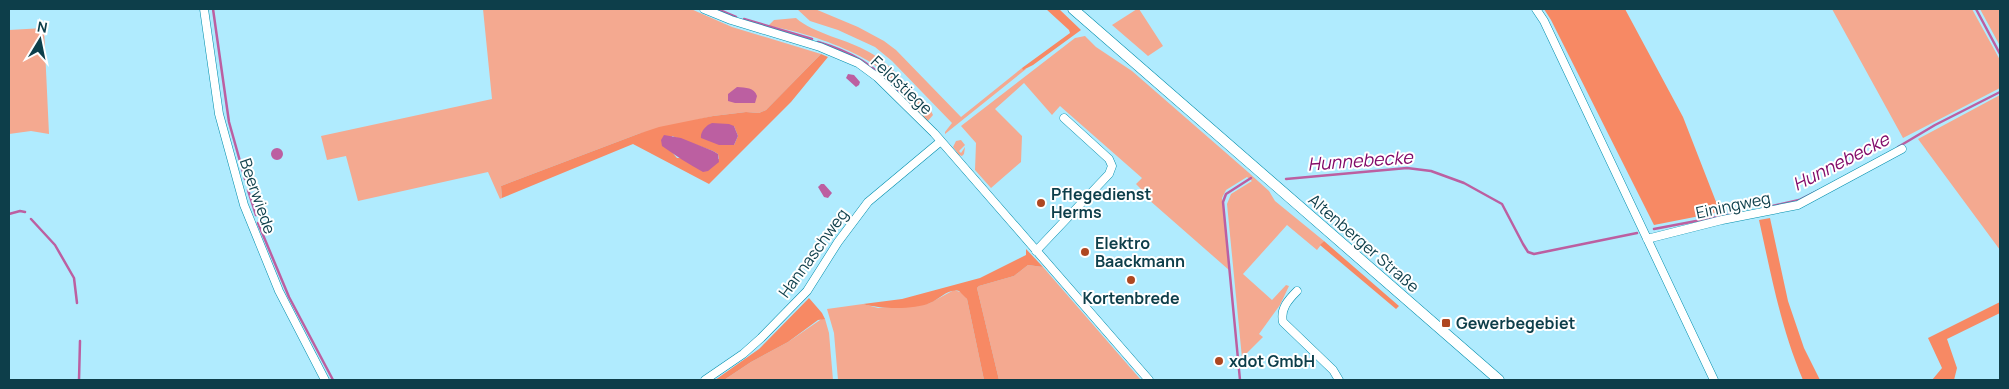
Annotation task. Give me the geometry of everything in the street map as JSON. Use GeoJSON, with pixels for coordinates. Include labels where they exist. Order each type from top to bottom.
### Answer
{"type":"FeatureCollection","features":[{"type":"Feature","properties":{"kind":"main road","name":"Altenberger Straße"},"geometry":{"type":"LineString","coordinates":[[1073,9],[1495,379]]}},
{"type":"Feature","properties":{"kind":"street","name":"Beerwiede"},"geometry":{"type":"LineString","coordinates":[[204,9],[219,114],[244,205],[279,292],[326,380]]}},
{"type":"Feature","properties":{"kind":"street","name":"Feldstiege"},"geometry":{"type":"LineString","coordinates":[[704,9],[731,20],[820,47],[858,63],[877,77],[941,141],[1149,380]]}},
{"type":"Feature","properties":{"kind":"street"},"geometry":{"type":"LineString","coordinates":[[1536,9],[1544,21],[1714,380]]}},
{"type":"Feature","properties":{"kind":"street"},"geometry":{"type":"LineString","coordinates":[[1036,251],[1109,174],[1112,166],[1109,159],[1064,118]]}},
{"type":"Feature","properties":{"kind":"street","name":"Hannaschweg"},"geometry":{"type":"LineString","coordinates":[[705,380],[761,338],[806,291],[842,236],[868,202],[941,141]]}},
{"type":"Feature","properties":{"kind":"street","name":"Einingweg"},"geometry":{"type":"LineString","coordinates":[[1647,239],[1722,220],[1798,205],[1902,149]]}},
{"type":"Feature","properties":{"kind":"street"},"geometry":{"type":"LineString","coordinates":[[1297,292],[1286,303],[1283,310],[1283,322],[1333,370],[1339,380]]}},
{"type":"Feature","properties":{"kind":"shaded area"},"geometry":{"type":"Polygon","coordinates":[[[483,9],[691,9],[732,27],[821,54],[766,110],[759,113],[746,112],[713,116],[638,134],[501,186],[502,198],[500,199],[488,172],[358,201],[346,156],[327,160],[321,136],[492,99],[483,9]]]}},
{"type":"Feature","properties":{"kind":"shaded area"},"geometry":{"type":"Polygon","coordinates":[[[797,9],[815,9],[858,27],[884,41],[896,50],[961,117],[1022,68],[1026,69],[945,134],[952,123],[892,61],[875,47],[838,30],[810,21],[797,9]]]}},
{"type":"Feature","properties":{"kind":"shaded area"},"geometry":{"type":"Polygon","coordinates":[[[1046,9],[1059,9],[1081,30],[1033,65],[1023,70],[1022,68],[1070,33],[1046,9]]]}},
{"type":"Feature","properties":{"kind":"shaded area"},"geometry":{"type":"Polygon","coordinates":[[[1139,9],[1163,46],[1148,56],[1112,25],[1139,9]]]}},
{"type":"Feature","properties":{"kind":"shaded area"},"geometry":{"type":"Polygon","coordinates":[[[1544,9],[1625,9],[1683,117],[1720,212],[1654,225],[1544,9]]]}},
{"type":"Feature","properties":{"kind":"shaded area"},"geometry":{"type":"Polygon","coordinates":[[[1832,9],[1972,9],[2000,60],[2000,88],[1903,138],[1832,9]]]}},
{"type":"Feature","properties":{"kind":"shaded area"},"geometry":{"type":"Polygon","coordinates":[[[1980,9],[2000,9],[2000,46],[1980,9]]]}},
{"type":"Feature","properties":{"kind":"shaded area"},"geometry":{"type":"Polygon","coordinates":[[[796,18],[803,24],[860,47],[878,57],[902,79],[933,115],[927,122],[901,96],[895,83],[882,70],[865,59],[823,40],[802,33],[768,26],[774,20],[796,18]]]}},
{"type":"Feature","properties":{"kind":"shaded area"},"geometry":{"type":"Polygon","coordinates":[[[44,28],[49,134],[31,131],[9,134],[9,30],[44,28]]]}},
{"type":"Feature","properties":{"kind":"shaded area"},"geometry":{"type":"Polygon","coordinates":[[[1085,36],[1096,47],[1132,71],[1269,191],[1275,201],[1324,241],[1317,250],[1287,225],[1243,274],[1272,300],[1286,285],[1289,286],[1280,305],[1259,334],[1263,337],[1242,358],[1227,204],[1231,194],[1252,181],[1247,177],[1226,190],[1222,198],[1229,270],[1140,192],[1142,190],[1136,184],[1142,178],[1060,106],[1052,115],[1024,83],[995,109],[1022,136],[1021,162],[991,188],[975,170],[976,143],[961,126],[1075,38],[1085,36]]]}},
{"type":"Feature","properties":{"kind":"shaded area"},"geometry":{"type":"Polygon","coordinates":[[[821,54],[828,57],[791,102],[709,184],[633,144],[502,198],[501,186],[659,127],[713,116],[746,112],[759,113],[766,110],[821,54]],[[734,126],[704,131],[722,145],[734,145],[738,136],[734,126]],[[672,136],[670,150],[677,158],[719,159],[718,154],[713,151],[672,136]]]}},
{"type":"Feature","properties":{"kind":"shaded area"},"geometry":{"type":"Polygon","coordinates":[[[848,74],[854,75],[860,82],[859,85],[856,87],[846,78],[848,74]]]}},
{"type":"Feature","properties":{"kind":"shaded area"},"geometry":{"type":"Polygon","coordinates":[[[737,87],[749,88],[754,91],[757,96],[755,103],[728,101],[728,94],[737,87]]]}},
{"type":"Feature","properties":{"kind":"shaded area"},"geometry":{"type":"Polygon","coordinates":[[[2000,95],[2000,250],[1918,139],[2000,95]]]}},
{"type":"Feature","properties":{"kind":"shaded area"},"geometry":{"type":"Polygon","coordinates":[[[712,123],[734,126],[738,136],[734,145],[719,145],[701,138],[701,133],[712,123]]]}},
{"type":"Feature","properties":{"kind":"shaded area"},"geometry":{"type":"Polygon","coordinates":[[[664,135],[681,138],[713,151],[718,154],[719,162],[708,171],[703,172],[662,146],[661,140],[664,135]]]}},
{"type":"Feature","properties":{"kind":"shaded area"},"geometry":{"type":"Polygon","coordinates":[[[961,140],[965,145],[959,151],[961,153],[965,147],[962,156],[953,147],[956,141],[961,140]]]}},
{"type":"Feature","properties":{"kind":"shaded area"},"geometry":{"type":"Polygon","coordinates":[[[279,148],[282,149],[282,159],[275,160],[272,159],[271,152],[272,149],[279,148]]]}},
{"type":"Feature","properties":{"kind":"shaded area"},"geometry":{"type":"Polygon","coordinates":[[[824,184],[832,193],[828,198],[824,197],[818,187],[824,184]]]}},
{"type":"Feature","properties":{"kind":"shaded area"},"geometry":{"type":"Polygon","coordinates":[[[1770,218],[1788,301],[1804,348],[1820,380],[1803,380],[1795,361],[1777,301],[1759,220],[1770,218]]]}},
{"type":"Feature","properties":{"kind":"shaded area"},"geometry":{"type":"Polygon","coordinates":[[[1324,241],[1399,306],[1396,309],[1320,245],[1324,241]]]}},
{"type":"Feature","properties":{"kind":"shaded area"},"geometry":{"type":"Polygon","coordinates":[[[1026,249],[1043,267],[1028,265],[1014,276],[977,288],[999,380],[984,380],[967,299],[959,291],[951,291],[930,303],[915,307],[887,308],[863,304],[902,299],[980,278],[1026,255],[1026,249]]]}},
{"type":"Feature","properties":{"kind":"shaded area"},"geometry":{"type":"Polygon","coordinates":[[[1028,265],[1043,267],[1141,380],[999,380],[977,288],[1014,276],[1028,265]]]}},
{"type":"Feature","properties":{"kind":"shaded area"},"geometry":{"type":"Polygon","coordinates":[[[954,290],[963,293],[967,299],[984,380],[838,380],[834,333],[827,309],[863,304],[878,308],[919,305],[930,303],[954,290]]]}},
{"type":"Feature","properties":{"kind":"shaded area"},"geometry":{"type":"Polygon","coordinates":[[[809,298],[825,319],[818,320],[788,342],[751,362],[724,380],[715,380],[759,349],[809,298]]]}},
{"type":"Feature","properties":{"kind":"shaded area"},"geometry":{"type":"Polygon","coordinates":[[[2000,302],[2000,313],[1947,339],[1957,368],[1954,380],[1932,380],[1942,368],[1928,338],[2000,302]]]}},
{"type":"Feature","properties":{"kind":"shaded area"},"geometry":{"type":"Polygon","coordinates":[[[823,318],[829,333],[833,380],[724,380],[751,362],[788,342],[823,318]]]}},
{"type":"Feature","properties":{"kind":"waterway"},"geometry":{"type":"LineString","coordinates":[[213,9],[229,122],[245,179]]}},
{"type":"Feature","properties":{"kind":"waterway"},"geometry":{"type":"LineString","coordinates":[[717,9],[736,17]]}},
{"type":"Feature","properties":{"kind":"waterway","name":"Hunnebecke"},"geometry":{"type":"LineString","coordinates":[[1976,9],[2000,54]]}},
{"type":"Feature","properties":{"kind":"waterway"},"geometry":{"type":"LineString","coordinates":[[744,19],[812,39]]}},
{"type":"Feature","properties":{"kind":"waterway"},"geometry":{"type":"LineString","coordinates":[[818,42],[853,55],[880,74],[899,91]]}},
{"type":"Feature","properties":{"kind":"waterway","name":"Hunnebecke"},"geometry":{"type":"LineString","coordinates":[[1898,147],[1935,125],[2000,92]]}},
{"type":"Feature","properties":{"kind":"waterway","name":"Hunnebecke"},"geometry":{"type":"LineString","coordinates":[[1286,179],[1407,168],[1431,171],[1464,183],[1502,204],[1528,252],[1534,254],[1637,233]]}},
{"type":"Feature","properties":{"kind":"waterway","name":"Hunnebecke"},"geometry":{"type":"LineString","coordinates":[[1240,380],[1223,202],[1226,194],[1251,178]]}},
{"type":"Feature","properties":{"kind":"waterway"},"geometry":{"type":"LineString","coordinates":[[248,190],[256,215]]}},
{"type":"Feature","properties":{"kind":"waterway","name":"Hunnebecke"},"geometry":{"type":"LineString","coordinates":[[1763,208],[1799,200],[1819,190]]}},
{"type":"Feature","properties":{"kind":"waterway"},"geometry":{"type":"LineString","coordinates":[[9,214],[20,211],[25,212]]}},
{"type":"Feature","properties":{"kind":"waterway","name":"Hunnebecke"},"geometry":{"type":"LineString","coordinates":[[1654,229],[1733,214]]}},
{"type":"Feature","properties":{"kind":"waterway"},"geometry":{"type":"LineString","coordinates":[[31,219],[55,245],[74,278],[77,303]]}},
{"type":"Feature","properties":{"kind":"waterway"},"geometry":{"type":"LineString","coordinates":[[258,223],[289,297],[333,380]]}},
{"type":"Feature","properties":{"kind":"waterway"},"geometry":{"type":"LineString","coordinates":[[79,380],[80,341]]}},
{"type":"Feature","properties":{"kind":"place","name":"Pflegedienst Herms"},"geometry":{"type":"Point","coordinates":[1041,203]}},
{"type":"Feature","properties":{"kind":"place","name":"Elektro Baackmann"},"geometry":{"type":"Point","coordinates":[1085,252]}},
{"type":"Feature","properties":{"kind":"place","name":"Kortenbrede"},"geometry":{"type":"Point","coordinates":[1131,280]}},
{"type":"Feature","properties":{"kind":"place","name":"Gewerbegebiet"},"geometry":{"type":"Point","coordinates":[1446,323]}},
{"type":"Feature","properties":{"kind":"place","name":"xdot GmbH"},"geometry":{"type":"Point","coordinates":[1219,361]}}]}
